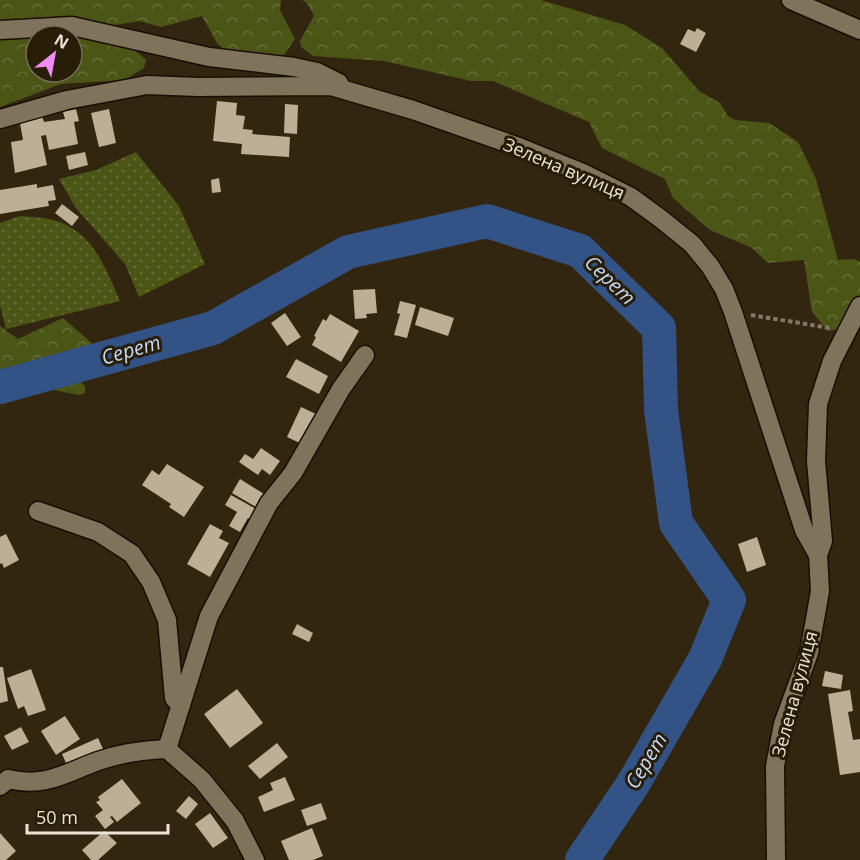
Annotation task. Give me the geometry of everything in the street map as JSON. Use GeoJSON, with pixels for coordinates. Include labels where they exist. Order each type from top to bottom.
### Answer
{"type":"FeatureCollection","features":[{"type":"Feature","properties":{"kind":"street"},"geometry":{"type":"LineString","coordinates":[[791,0],[860,30]]}},
{"type":"Feature","properties":{"kind":"street"},"geometry":{"type":"LineString","coordinates":[[0,30],[72,26],[209,57],[317,72],[362,94]]}},
{"type":"Feature","properties":{"kind":"street","name":"Зелена вулиця"},"geometry":{"type":"LineString","coordinates":[[0,119],[67,100],[147,85],[330,86],[362,94],[519,147],[583,173],[631,197],[692,244],[720,281],[733,312],[804,530],[818,555],[820,591],[809,653],[783,724],[775,766],[776,860]]}},
{"type":"Feature","properties":{"kind":"street"},"geometry":{"type":"LineString","coordinates":[[818,555],[823,542],[816,461],[818,404],[832,361],[860,306]]}},
{"type":"Feature","properties":{"kind":"street"},"geometry":{"type":"LineString","coordinates":[[167,749],[209,616],[236,562],[269,503],[293,473],[341,389],[365,355]]}},
{"type":"Feature","properties":{"kind":"street"},"geometry":{"type":"LineString","coordinates":[[38,511],[98,532],[132,554],[151,582],[167,620],[174,698],[181,706]]}},
{"type":"Feature","properties":{"kind":"street"},"geometry":{"type":"LineString","coordinates":[[0,786],[8,779],[23,783],[50,780],[109,758],[140,750],[167,749],[209,788],[234,821],[255,860]]}},
{"type":"Feature","properties":{"kind":"path"},"geometry":{"type":"LineString","coordinates":[[733,312],[847,331]]}},
{"type":"Feature","properties":{"kind":"green space"},"geometry":{"type":"Polygon","coordinates":[[[0,0],[281,0],[280,10],[295,39],[284,55],[269,59],[232,57],[217,43],[202,16],[161,27],[140,21],[102,27],[82,18],[67,16],[0,21],[0,0]]]}},
{"type":"Feature","properties":{"kind":"green space"},"geometry":{"type":"Polygon","coordinates":[[[302,0],[541,0],[625,25],[662,48],[699,91],[720,103],[728,116],[735,120],[769,123],[798,142],[816,179],[838,260],[854,259],[860,262],[860,313],[846,325],[828,331],[812,312],[804,260],[768,263],[752,248],[710,230],[673,198],[665,179],[602,148],[589,122],[493,81],[471,81],[384,61],[313,56],[301,47],[300,41],[314,16],[307,3],[302,0]]]}},
{"type":"Feature","properties":{"kind":"green space"},"geometry":{"type":"Polygon","coordinates":[[[24,29],[24,84],[61,84],[0,107],[0,30],[24,29]]]}},
{"type":"Feature","properties":{"kind":"green space"},"geometry":{"type":"Polygon","coordinates":[[[84,35],[130,46],[146,60],[144,68],[124,80],[84,83],[84,35]]]}},
{"type":"Feature","properties":{"kind":"green space"},"geometry":{"type":"Polygon","coordinates":[[[136,152],[179,206],[205,264],[139,297],[125,264],[76,208],[59,179],[96,170],[136,152]]]}},
{"type":"Feature","properties":{"kind":"green space"},"geometry":{"type":"Polygon","coordinates":[[[20,216],[53,220],[67,225],[88,241],[103,263],[120,301],[6,329],[0,305],[0,223],[20,216]]]}},
{"type":"Feature","properties":{"kind":"green space"},"geometry":{"type":"Polygon","coordinates":[[[63,318],[95,346],[93,355],[51,374],[0,381],[0,326],[18,339],[63,318]]]}},
{"type":"Feature","properties":{"kind":"green space"},"geometry":{"type":"Polygon","coordinates":[[[68,376],[85,386],[85,393],[79,395],[49,389],[0,400],[0,386],[47,381],[68,376]]]}},
{"type":"Feature","properties":{"kind":"building"},"geometry":{"type":"Polygon","coordinates":[[[697,28],[706,33],[696,52],[680,44],[688,29],[695,32],[697,28]]]}},
{"type":"Feature","properties":{"kind":"building"},"geometry":{"type":"Polygon","coordinates":[[[217,101],[237,103],[236,115],[245,116],[243,129],[253,130],[252,134],[290,137],[289,157],[241,154],[242,144],[213,141],[217,101]]]}},
{"type":"Feature","properties":{"kind":"building"},"geometry":{"type":"Polygon","coordinates":[[[285,104],[298,105],[297,134],[284,133],[285,104]]]}},
{"type":"Feature","properties":{"kind":"building"},"geometry":{"type":"Polygon","coordinates":[[[76,109],[79,121],[74,122],[78,144],[49,150],[46,135],[41,136],[47,165],[15,173],[11,142],[23,140],[19,118],[41,113],[44,122],[65,119],[63,112],[76,109]]]}},
{"type":"Feature","properties":{"kind":"building"},"geometry":{"type":"Polygon","coordinates":[[[109,109],[116,143],[99,147],[91,113],[109,109]]]}},
{"type":"Feature","properties":{"kind":"building"},"geometry":{"type":"Polygon","coordinates":[[[85,152],[88,165],[69,170],[66,156],[85,152]]]}},
{"type":"Feature","properties":{"kind":"building"},"geometry":{"type":"Polygon","coordinates":[[[219,178],[221,192],[212,193],[211,180],[219,178]]]}},
{"type":"Feature","properties":{"kind":"building"},"geometry":{"type":"Polygon","coordinates":[[[37,184],[37,188],[53,185],[56,200],[48,201],[49,206],[0,214],[0,190],[37,184]]]}},
{"type":"Feature","properties":{"kind":"building"},"geometry":{"type":"Polygon","coordinates":[[[62,204],[79,217],[72,226],[55,213],[62,204]]]}},
{"type":"Feature","properties":{"kind":"building"},"geometry":{"type":"Polygon","coordinates":[[[375,289],[377,313],[366,314],[367,318],[355,319],[353,290],[375,289]]]}},
{"type":"Feature","properties":{"kind":"building"},"geometry":{"type":"Polygon","coordinates":[[[400,301],[416,305],[407,338],[394,335],[400,314],[397,313],[400,301]]]}},
{"type":"Feature","properties":{"kind":"building"},"geometry":{"type":"Polygon","coordinates":[[[420,307],[454,318],[448,336],[415,325],[420,307]]]}},
{"type":"Feature","properties":{"kind":"building"},"geometry":{"type":"Polygon","coordinates":[[[285,313],[301,337],[287,346],[271,323],[285,313]]]}},
{"type":"Feature","properties":{"kind":"building"},"geometry":{"type":"Polygon","coordinates":[[[330,314],[359,331],[341,362],[312,345],[323,319],[326,321],[330,314]]]}},
{"type":"Feature","properties":{"kind":"building"},"geometry":{"type":"Polygon","coordinates":[[[296,359],[328,376],[319,394],[286,377],[296,359]]]}},
{"type":"Feature","properties":{"kind":"building"},"geometry":{"type":"Polygon","coordinates":[[[301,407],[316,414],[302,444],[287,437],[301,407]]]}},
{"type":"Feature","properties":{"kind":"building"},"geometry":{"type":"Polygon","coordinates":[[[261,448],[280,461],[270,475],[262,469],[258,475],[239,462],[245,454],[253,459],[261,448]]]}},
{"type":"Feature","properties":{"kind":"building"},"geometry":{"type":"Polygon","coordinates":[[[167,464],[204,487],[184,517],[169,507],[171,504],[142,485],[152,470],[159,475],[167,464]]]}},
{"type":"Feature","properties":{"kind":"building"},"geometry":{"type":"Polygon","coordinates":[[[240,479],[264,494],[256,507],[232,493],[240,479]]]}},
{"type":"Feature","properties":{"kind":"building"},"geometry":{"type":"Polygon","coordinates":[[[231,495],[256,509],[240,532],[229,526],[237,512],[225,505],[231,495]]]}},
{"type":"Feature","properties":{"kind":"building"},"geometry":{"type":"Polygon","coordinates":[[[210,524],[223,531],[219,538],[229,543],[210,577],[187,564],[210,524]]]}},
{"type":"Feature","properties":{"kind":"building"},"geometry":{"type":"Polygon","coordinates":[[[6,534],[19,560],[4,568],[2,563],[0,564],[0,537],[6,534]]]}},
{"type":"Feature","properties":{"kind":"building"},"geometry":{"type":"Polygon","coordinates":[[[757,537],[766,565],[747,572],[738,544],[757,537]]]}},
{"type":"Feature","properties":{"kind":"building"},"geometry":{"type":"Polygon","coordinates":[[[297,624],[313,633],[309,642],[292,634],[297,624]]]}},
{"type":"Feature","properties":{"kind":"building"},"geometry":{"type":"Polygon","coordinates":[[[0,667],[3,667],[8,701],[0,703],[0,667]]]}},
{"type":"Feature","properties":{"kind":"building"},"geometry":{"type":"Polygon","coordinates":[[[31,669],[46,710],[28,716],[24,706],[18,709],[7,678],[31,669]]]}},
{"type":"Feature","properties":{"kind":"building"},"geometry":{"type":"Polygon","coordinates":[[[825,671],[843,675],[841,689],[822,686],[825,671]]]}},
{"type":"Feature","properties":{"kind":"building"},"geometry":{"type":"Polygon","coordinates":[[[237,689],[263,723],[230,748],[204,714],[237,689]]]}},
{"type":"Feature","properties":{"kind":"building"},"geometry":{"type":"Polygon","coordinates":[[[850,690],[853,711],[848,712],[853,740],[860,739],[860,772],[840,775],[828,694],[850,690]]]}},
{"type":"Feature","properties":{"kind":"building"},"geometry":{"type":"Polygon","coordinates":[[[65,716],[80,739],[56,755],[41,731],[65,716]]]}},
{"type":"Feature","properties":{"kind":"building"},"geometry":{"type":"Polygon","coordinates":[[[21,727],[29,742],[12,750],[4,736],[21,727]]]}},
{"type":"Feature","properties":{"kind":"building"},"geometry":{"type":"Polygon","coordinates":[[[98,738],[103,749],[67,765],[62,754],[98,738]]]}},
{"type":"Feature","properties":{"kind":"building"},"geometry":{"type":"Polygon","coordinates":[[[277,743],[288,757],[260,779],[248,766],[277,743]]]}},
{"type":"Feature","properties":{"kind":"building"},"geometry":{"type":"Polygon","coordinates":[[[285,777],[295,800],[264,812],[258,797],[273,790],[270,783],[285,777]]]}},
{"type":"Feature","properties":{"kind":"building"},"geometry":{"type":"Polygon","coordinates":[[[122,779],[141,803],[117,822],[112,816],[110,817],[114,822],[105,829],[95,816],[103,810],[96,802],[100,800],[98,797],[122,779]]]}},
{"type":"Feature","properties":{"kind":"building"},"geometry":{"type":"Polygon","coordinates":[[[189,796],[198,804],[186,819],[176,811],[189,796]]]}},
{"type":"Feature","properties":{"kind":"building"},"geometry":{"type":"Polygon","coordinates":[[[321,803],[327,819],[307,826],[301,810],[321,803]]]}},
{"type":"Feature","properties":{"kind":"building"},"geometry":{"type":"Polygon","coordinates":[[[210,813],[228,838],[213,848],[195,824],[210,813]]]}},
{"type":"Feature","properties":{"kind":"building"},"geometry":{"type":"Polygon","coordinates":[[[312,828],[323,856],[313,860],[289,860],[281,841],[312,828]]]}},
{"type":"Feature","properties":{"kind":"building"},"geometry":{"type":"Polygon","coordinates":[[[104,831],[117,843],[98,860],[91,860],[82,850],[104,831]]]}},
{"type":"Feature","properties":{"kind":"building"},"geometry":{"type":"Polygon","coordinates":[[[0,833],[16,851],[6,860],[0,860],[0,833]]]}},
{"type":"Feature","properties":{"kind":"waterway","name":"Серет"},"geometry":{"type":"LineString","coordinates":[[0,387],[213,328],[348,252],[487,221],[580,251],[659,328],[661,410],[676,523],[729,600],[705,659],[633,784],[582,860]]}}]}
